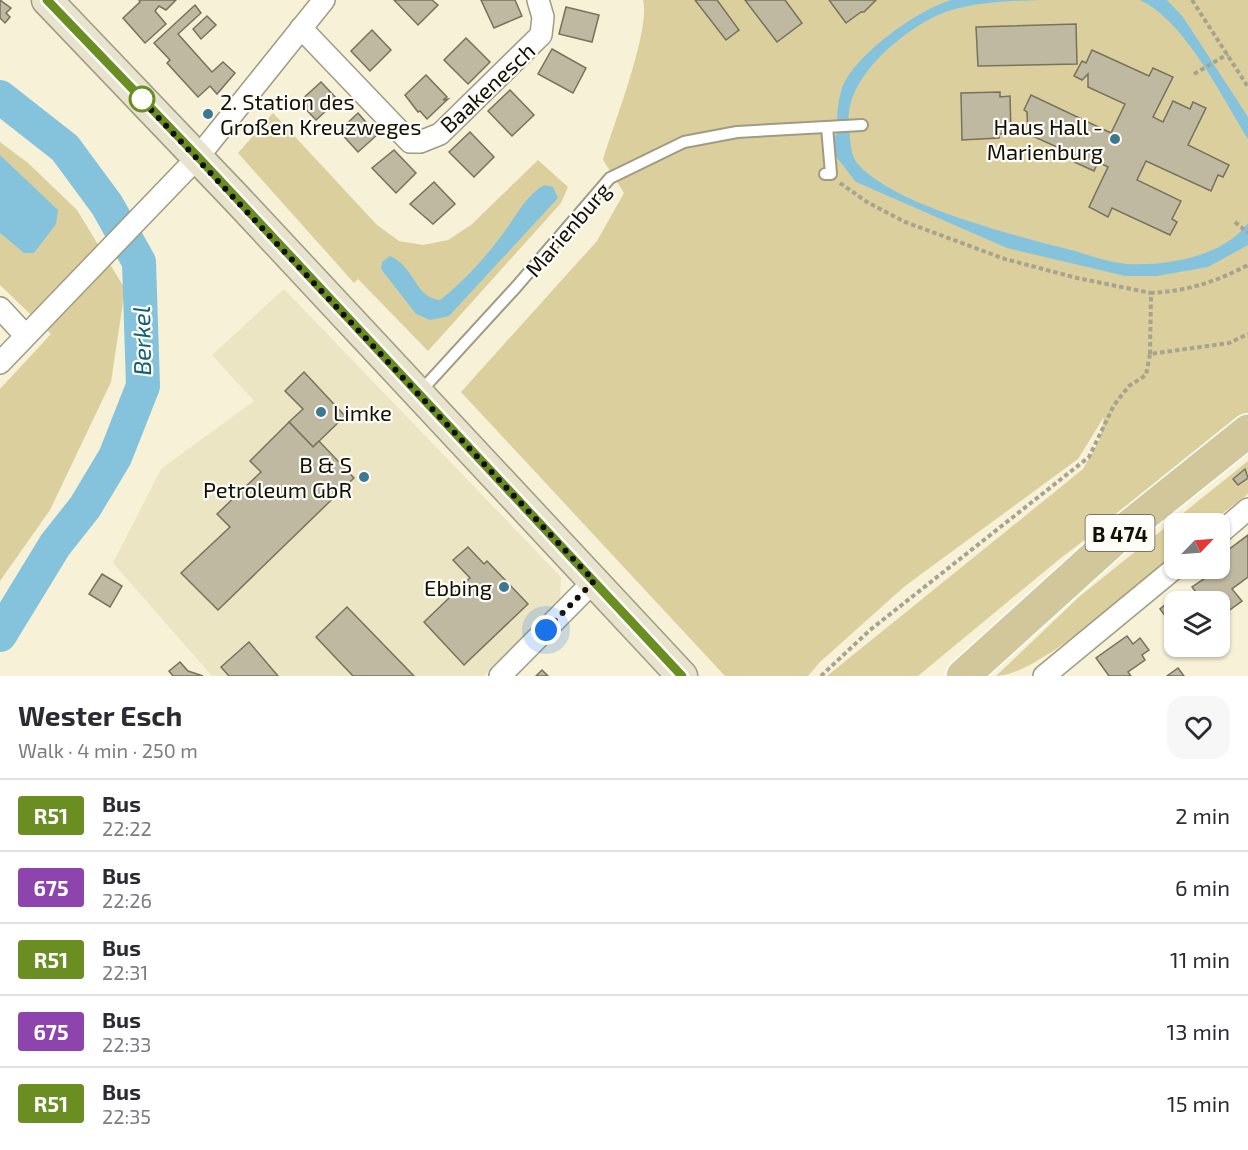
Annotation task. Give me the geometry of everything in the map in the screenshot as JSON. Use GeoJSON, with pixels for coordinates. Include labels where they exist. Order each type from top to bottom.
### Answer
{"type":"FeatureCollection","features":[{"type":"Feature","properties":{"kind":"main road","name":"B 474"},"geometry":{"type":"LineString","coordinates":[[963,676],[1121,533],[1248,431]]}},
{"type":"Feature","properties":{"kind":"street"},"geometry":{"type":"LineString","coordinates":[[47,0],[198,157],[682,676]]}},
{"type":"Feature","properties":{"kind":"street"},"geometry":{"type":"LineString","coordinates":[[0,363],[198,157],[324,0]]}},
{"type":"Feature","properties":{"kind":"street","name":"Baakenesch"},"geometry":{"type":"LineString","coordinates":[[301,28],[410,142],[420,142],[440,134],[541,35],[543,17],[538,0]]}},
{"type":"Feature","properties":{"kind":"street"},"geometry":{"type":"LineString","coordinates":[[0,308],[25,335]]}},
{"type":"Feature","properties":{"kind":"street"},"geometry":{"type":"LineString","coordinates":[[1230,524],[1248,509]]}},
{"type":"Feature","properties":{"kind":"street"},"geometry":{"type":"LineString","coordinates":[[1044,676],[1164,577]]}},
{"type":"Feature","properties":{"kind":"street"},"geometry":{"type":"LineString","coordinates":[[500,676],[594,581]]}},
{"type":"Feature","properties":{"kind":"lane","name":"Marienburg"},"geometry":{"type":"LineString","coordinates":[[419,393],[518,286],[610,178],[684,142],[737,132],[862,124]]}},
{"type":"Feature","properties":{"kind":"lane"},"geometry":{"type":"LineString","coordinates":[[828,174],[831,127]]}},
{"type":"Feature","properties":{"kind":"path"},"geometry":{"type":"LineString","coordinates":[[1192,0],[1248,87]]}},
{"type":"Feature","properties":{"kind":"path"},"geometry":{"type":"LineString","coordinates":[[1194,74],[1228,54]]}},
{"type":"Feature","properties":{"kind":"path"},"geometry":{"type":"LineString","coordinates":[[828,174],[846,189],[905,222],[982,251],[1077,278],[1151,292],[1178,291],[1200,286],[1248,265]]}},
{"type":"Feature","properties":{"kind":"path"},"geometry":{"type":"LineString","coordinates":[[1235,222],[1248,233]]}},
{"type":"Feature","properties":{"kind":"path"},"geometry":{"type":"LineString","coordinates":[[821,676],[870,630],[1089,457],[1114,405],[1129,386],[1146,375],[1150,354],[1151,292]]}},
{"type":"Feature","properties":{"kind":"path"},"geometry":{"type":"LineString","coordinates":[[1150,354],[1228,343],[1248,334]]}},
{"type":"Feature","properties":{"kind":"shaded area"},"geometry":{"type":"Polygon","coordinates":[[[643,0],[1248,0],[1248,414],[1057,561],[918,676],[827,676],[1083,469],[1100,439],[1104,417],[1078,459],[905,586],[820,662],[808,676],[725,676],[461,392],[597,241],[624,193],[603,160],[642,33],[643,0]]]}},
{"type":"Feature","properties":{"kind":"shaded area"},"geometry":{"type":"Polygon","coordinates":[[[273,113],[377,225],[399,241],[423,245],[448,240],[471,225],[538,160],[568,187],[561,203],[428,351],[358,279],[354,283],[238,153],[273,113]]]}},
{"type":"Feature","properties":{"kind":"shaded area"},"geometry":{"type":"Polygon","coordinates":[[[0,142],[28,163],[77,210],[125,289],[111,382],[50,510],[0,581],[0,389],[51,334],[0,285],[0,142]]]}},
{"type":"Feature","properties":{"kind":"shaded area"},"geometry":{"type":"Polygon","coordinates":[[[284,289],[561,577],[560,600],[484,676],[212,676],[113,563],[161,469],[254,401],[212,355],[284,289]]]}},
{"type":"Feature","properties":{"kind":"shaded area"},"geometry":{"type":"Polygon","coordinates":[[[1248,461],[1248,494],[1223,513],[1183,513],[1248,461]]]}},
{"type":"Feature","properties":{"kind":"shaded area"},"geometry":{"type":"Polygon","coordinates":[[[1164,528],[1164,562],[1062,645],[1015,672],[996,676],[1080,596],[1164,528]]]}},
{"type":"Feature","properties":{"kind":"water"},"geometry":{"type":"Polygon","coordinates":[[[952,0],[1042,0],[989,3],[962,7],[938,15],[907,33],[877,60],[855,91],[850,108],[849,125],[853,156],[858,164],[875,179],[899,193],[959,218],[1115,262],[1160,263],[1194,257],[1225,244],[1248,223],[1248,245],[1208,267],[1157,276],[1125,276],[1007,248],[856,182],[834,154],[831,139],[837,134],[838,105],[842,88],[860,61],[890,35],[923,12],[952,0]]]}},
{"type":"Feature","properties":{"kind":"water"},"geometry":{"type":"Polygon","coordinates":[[[1140,0],[1167,0],[1183,17],[1248,117],[1248,139],[1187,42],[1156,10],[1140,0]]]}},
{"type":"Feature","properties":{"kind":"water"},"geometry":{"type":"Polygon","coordinates":[[[0,155],[58,210],[56,224],[34,253],[24,253],[0,233],[0,155]]]}},
{"type":"Feature","properties":{"kind":"water"},"geometry":{"type":"Polygon","coordinates":[[[544,185],[553,187],[558,198],[449,316],[430,320],[416,314],[381,269],[382,262],[390,256],[399,261],[425,294],[440,300],[479,263],[525,202],[544,185]]]}},
{"type":"Feature","properties":{"kind":"building"},"geometry":{"type":"Polygon","coordinates":[[[0,0],[11,8],[6,13],[10,17],[5,23],[0,18],[0,0]]]}},
{"type":"Feature","properties":{"kind":"building"},"geometry":{"type":"Polygon","coordinates":[[[139,0],[176,0],[166,10],[159,6],[155,11],[166,24],[145,43],[123,18],[140,2],[139,0]]]}},
{"type":"Feature","properties":{"kind":"building"},"geometry":{"type":"Polygon","coordinates":[[[394,0],[432,0],[438,5],[418,25],[394,0]]]}},
{"type":"Feature","properties":{"kind":"building"},"geometry":{"type":"Polygon","coordinates":[[[481,0],[515,0],[522,16],[494,28],[481,0]]]}},
{"type":"Feature","properties":{"kind":"building"},"geometry":{"type":"Polygon","coordinates":[[[695,0],[717,0],[739,30],[726,40],[695,0]]]}},
{"type":"Feature","properties":{"kind":"building"},"geometry":{"type":"Polygon","coordinates":[[[745,0],[785,0],[802,23],[777,42],[745,0]]]}},
{"type":"Feature","properties":{"kind":"building"},"geometry":{"type":"Polygon","coordinates":[[[829,0],[876,0],[864,12],[846,23],[829,0]]]}},
{"type":"Feature","properties":{"kind":"building"},"geometry":{"type":"Polygon","coordinates":[[[195,5],[201,13],[178,34],[212,72],[223,62],[235,73],[217,94],[210,86],[198,97],[167,63],[170,60],[154,43],[195,5]]]}},
{"type":"Feature","properties":{"kind":"building"},"geometry":{"type":"Polygon","coordinates":[[[566,7],[599,15],[592,42],[559,34],[566,7]]]}},
{"type":"Feature","properties":{"kind":"building"},"geometry":{"type":"Polygon","coordinates":[[[207,16],[216,25],[201,39],[193,29],[207,16]]]}},
{"type":"Feature","properties":{"kind":"building"},"geometry":{"type":"Polygon","coordinates":[[[1076,24],[1077,64],[978,66],[976,27],[1076,24]]]}},
{"type":"Feature","properties":{"kind":"building"},"geometry":{"type":"Polygon","coordinates":[[[372,30],[391,50],[370,71],[351,51],[372,30]]]}},
{"type":"Feature","properties":{"kind":"building"},"geometry":{"type":"Polygon","coordinates":[[[466,38],[490,62],[468,84],[444,60],[466,38]]]}},
{"type":"Feature","properties":{"kind":"building"},"geometry":{"type":"Polygon","coordinates":[[[552,49],[586,68],[573,93],[538,74],[552,49]]]}},
{"type":"Feature","properties":{"kind":"building","name":"Haus Hall - Marienburg"},"geometry":{"type":"Polygon","coordinates":[[[1092,50],[1149,76],[1153,68],[1173,77],[1153,117],[1163,122],[1173,101],[1190,109],[1193,102],[1206,108],[1188,145],[1229,165],[1223,177],[1218,175],[1211,191],[1146,161],[1137,180],[1181,201],[1172,219],[1177,222],[1170,235],[1112,208],[1108,217],[1089,207],[1108,167],[1098,162],[1094,171],[1074,162],[1077,156],[1028,134],[1027,112],[1024,110],[1031,95],[1111,133],[1125,104],[1088,87],[1088,74],[1082,80],[1074,76],[1082,61],[1086,63],[1092,50]]]}},
{"type":"Feature","properties":{"kind":"building"},"geometry":{"type":"Polygon","coordinates":[[[426,75],[447,97],[443,100],[448,99],[427,119],[420,111],[418,112],[405,95],[426,75]]]}},
{"type":"Feature","properties":{"kind":"building"},"geometry":{"type":"Polygon","coordinates":[[[321,82],[338,100],[316,120],[299,102],[321,82]]]}},
{"type":"Feature","properties":{"kind":"building"},"geometry":{"type":"Polygon","coordinates":[[[510,90],[534,115],[512,136],[488,111],[510,90]]]}},
{"type":"Feature","properties":{"kind":"building"},"geometry":{"type":"Polygon","coordinates":[[[1000,92],[1000,97],[1010,96],[1011,133],[999,134],[999,138],[962,140],[961,93],[1000,92]]]}},
{"type":"Feature","properties":{"kind":"building"},"geometry":{"type":"Polygon","coordinates":[[[358,113],[377,135],[358,152],[339,131],[358,113]]]}},
{"type":"Feature","properties":{"kind":"building"},"geometry":{"type":"Polygon","coordinates":[[[470,132],[494,157],[474,177],[449,152],[470,132]]]}},
{"type":"Feature","properties":{"kind":"building"},"geometry":{"type":"Polygon","coordinates":[[[394,150],[416,173],[396,193],[372,168],[394,150]]]}},
{"type":"Feature","properties":{"kind":"building"},"geometry":{"type":"Polygon","coordinates":[[[434,182],[455,204],[433,224],[410,204],[434,182]]]}},
{"type":"Feature","properties":{"kind":"building","name":"Limke"},"geometry":{"type":"Polygon","coordinates":[[[304,372],[345,416],[313,447],[289,422],[303,409],[285,391],[304,372]]]}},
{"type":"Feature","properties":{"kind":"building"},"geometry":{"type":"Polygon","coordinates":[[[289,422],[313,447],[319,441],[354,478],[218,610],[181,573],[230,527],[217,514],[261,472],[250,461],[289,422]]]}},
{"type":"Feature","properties":{"kind":"building"},"geometry":{"type":"Polygon","coordinates":[[[1245,469],[1248,478],[1238,485],[1233,479],[1245,469]]]}},
{"type":"Feature","properties":{"kind":"building"},"geometry":{"type":"Polygon","coordinates":[[[1248,535],[1248,577],[1232,589],[1242,601],[1230,610],[1230,591],[1195,591],[1192,587],[1204,579],[1230,579],[1230,548],[1248,535]]]}},
{"type":"Feature","properties":{"kind":"building"},"geometry":{"type":"Polygon","coordinates":[[[468,547],[484,564],[487,561],[528,604],[464,665],[424,622],[470,578],[453,560],[468,547]]]}},
{"type":"Feature","properties":{"kind":"building"},"geometry":{"type":"Polygon","coordinates":[[[102,574],[122,586],[110,607],[89,594],[102,574]]]}},
{"type":"Feature","properties":{"kind":"building"},"geometry":{"type":"Polygon","coordinates":[[[347,607],[414,676],[353,676],[316,637],[347,607]]]}},
{"type":"Feature","properties":{"kind":"building"},"geometry":{"type":"Polygon","coordinates":[[[1127,636],[1133,644],[1140,638],[1149,650],[1142,655],[1145,660],[1128,672],[1131,676],[1109,676],[1096,658],[1127,636]]]}},
{"type":"Feature","properties":{"kind":"building"},"geometry":{"type":"Polygon","coordinates":[[[249,642],[278,676],[229,676],[221,667],[249,642]]]}},
{"type":"Feature","properties":{"kind":"building"},"geometry":{"type":"Polygon","coordinates":[[[180,662],[188,671],[203,676],[173,676],[169,671],[180,662]]]}},
{"type":"Feature","properties":{"kind":"building"},"geometry":{"type":"Polygon","coordinates":[[[1178,668],[1184,676],[1167,676],[1178,668]]]}},
{"type":"Feature","properties":{"kind":"building"},"geometry":{"type":"Polygon","coordinates":[[[542,670],[548,676],[536,676],[542,670]]]}},
{"type":"Feature","properties":{"kind":"waterway","name":"Berkel"},"geometry":{"type":"LineString","coordinates":[[0,97],[65,148],[107,205],[139,262],[143,386],[115,457],[85,507],[55,545],[0,635]]}},
{"type":"Feature","properties":{"kind":"bus line","name":"R51"},"geometry":{"type":"LineString","coordinates":[[47,0],[434,408],[682,676]]}},
{"type":"Feature","properties":{"kind":"place","name":"2. Station des Großen Kreuzweges"},"geometry":{"type":"Point","coordinates":[208,114]}},
{"type":"Feature","properties":{"kind":"place","name":"Haus Hall - Marienburg"},"geometry":{"type":"Point","coordinates":[1115,139]}},
{"type":"Feature","properties":{"kind":"place","name":"Limke"},"geometry":{"type":"Point","coordinates":[321,412]}},
{"type":"Feature","properties":{"kind":"place","name":"B & S Petroleum GbR"},"geometry":{"type":"Point","coordinates":[364,477]}},
{"type":"Feature","properties":{"kind":"place","name":"Ebbing"},"geometry":{"type":"Point","coordinates":[504,587]}},
{"type":"Feature","properties":{"kind":"route"},"geometry":{"type":"LineString","coordinates":[[142,99],[139,97],[434,408],[594,581],[546,630]]}}]}
